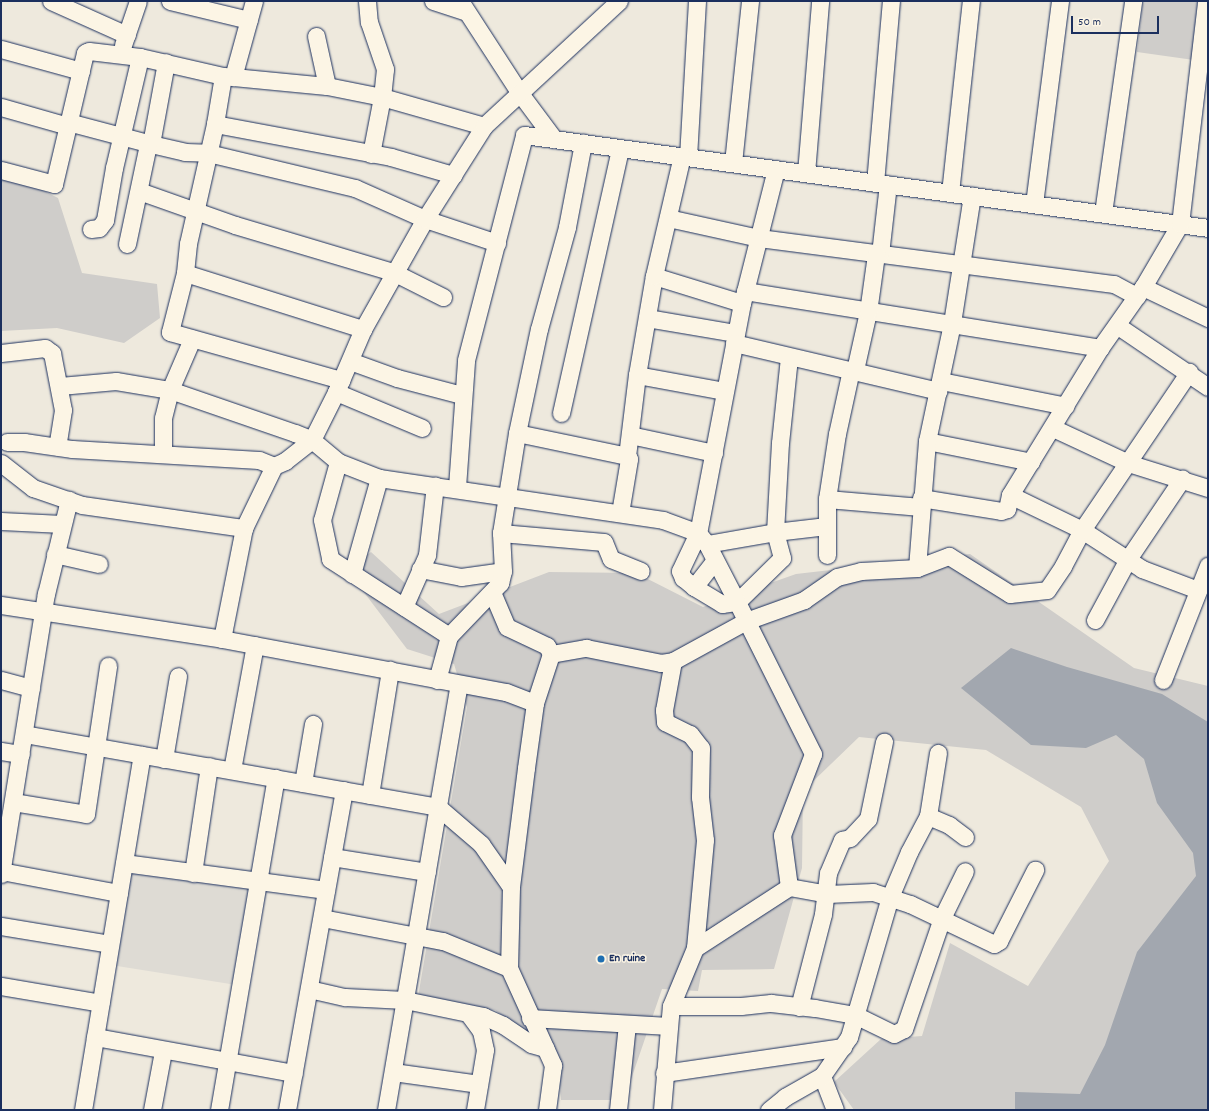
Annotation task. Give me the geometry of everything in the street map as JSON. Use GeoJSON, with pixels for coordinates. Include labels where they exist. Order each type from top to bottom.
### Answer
{"type":"FeatureCollection","features":[{"type":"Feature","properties":{"kind":"street"},"geometry":{"type":"LineString","coordinates":[[51,1],[127,36]]}},
{"type":"Feature","properties":{"kind":"street"},"geometry":{"type":"LineString","coordinates":[[120,55],[138,1]]}},
{"type":"Feature","properties":{"kind":"street"},"geometry":{"type":"LineString","coordinates":[[170,1],[249,20]]}},
{"type":"Feature","properties":{"kind":"street"},"geometry":{"type":"LineString","coordinates":[[254,1],[249,20],[228,77],[215,124],[188,244],[185,274],[170,332],[339,386],[422,428]]}},
{"type":"Feature","properties":{"kind":"street"},"geometry":{"type":"LineString","coordinates":[[367,1],[369,22],[385,69],[382,97],[371,154]]}},
{"type":"Feature","properties":{"kind":"street"},"geometry":{"type":"LineString","coordinates":[[433,1],[462,6],[519,92],[554,139]]}},
{"type":"Feature","properties":{"kind":"street"},"geometry":{"type":"LineString","coordinates":[[222,638],[244,528],[274,466],[285,461],[312,440],[339,386],[363,329],[393,272],[453,174],[484,126],[599,9],[618,1]]}},
{"type":"Feature","properties":{"kind":"street"},"geometry":{"type":"LineString","coordinates":[[620,513],[629,459],[627,456],[637,375],[654,276],[685,157],[697,1]]}},
{"type":"Feature","properties":{"kind":"street"},"geometry":{"type":"LineString","coordinates":[[733,163],[750,1]]}},
{"type":"Feature","properties":{"kind":"street"},"geometry":{"type":"LineString","coordinates":[[806,173],[820,1]]}},
{"type":"Feature","properties":{"kind":"street"},"geometry":{"type":"LineString","coordinates":[[827,555],[827,498],[837,434],[868,312],[878,254],[891,1]]}},
{"type":"Feature","properties":{"kind":"street"},"geometry":{"type":"LineString","coordinates":[[950,193],[971,1]]}},
{"type":"Feature","properties":{"kind":"street"},"geometry":{"type":"LineString","coordinates":[[1034,204],[1060,1]]}},
{"type":"Feature","properties":{"kind":"street"},"geometry":{"type":"LineString","coordinates":[[1104,213],[1133,1]]}},
{"type":"Feature","properties":{"kind":"street"},"geometry":{"type":"LineString","coordinates":[[827,498],[921,503],[1001,511],[1008,507],[1010,495],[1053,428],[1100,348],[1118,326],[1140,292],[1180,224],[1206,1]]}},
{"type":"Feature","properties":{"kind":"street"},"geometry":{"type":"LineString","coordinates":[[316,36],[327,86]]}},
{"type":"Feature","properties":{"kind":"street"},"geometry":{"type":"LineString","coordinates":[[1,49],[80,71]]}},
{"type":"Feature","properties":{"kind":"street"},"geometry":{"type":"LineString","coordinates":[[1,170],[54,184],[86,51],[140,57],[228,77],[327,86],[382,97],[484,126]]}},
{"type":"Feature","properties":{"kind":"street"},"geometry":{"type":"LineString","coordinates":[[91,230],[99,228],[106,220],[122,137],[140,57]]}},
{"type":"Feature","properties":{"kind":"street"},"geometry":{"type":"LineString","coordinates":[[127,244],[150,144],[166,62]]}},
{"type":"Feature","properties":{"kind":"street"},"geometry":{"type":"LineString","coordinates":[[1,107],[184,152],[208,153],[359,189],[425,220],[497,243]]}},
{"type":"Feature","properties":{"kind":"street"},"geometry":{"type":"LineString","coordinates":[[215,124],[391,157],[453,174]]}},
{"type":"Feature","properties":{"kind":"street"},"geometry":{"type":"LineString","coordinates":[[457,487],[462,395],[466,360],[524,135],[1208,228]]}},
{"type":"Feature","properties":{"kind":"street"},"geometry":{"type":"LineString","coordinates":[[437,680],[449,636],[500,583],[503,571],[501,533],[506,494],[517,433],[539,329],[567,227],[583,143]]}},
{"type":"Feature","properties":{"kind":"street"},"geometry":{"type":"LineString","coordinates":[[561,413],[620,148]]}},
{"type":"Feature","properties":{"kind":"street"},"geometry":{"type":"LineString","coordinates":[[776,169],[743,297],[724,391],[702,538],[680,571],[683,578],[694,587],[722,604],[737,602],[782,558],[775,532],[780,443],[789,357]]}},
{"type":"Feature","properties":{"kind":"street"},"geometry":{"type":"LineString","coordinates":[[139,191],[235,225],[393,272],[443,297]]}},
{"type":"Feature","properties":{"kind":"street"},"geometry":{"type":"LineString","coordinates":[[917,568],[927,440],[940,386],[952,323],[960,264],[972,196]]}},
{"type":"Feature","properties":{"kind":"street"},"geometry":{"type":"LineString","coordinates":[[668,218],[759,238],[1114,284],[1140,292],[1208,318]]}},
{"type":"Feature","properties":{"kind":"street"},"geometry":{"type":"LineString","coordinates":[[185,274],[363,329]]}},
{"type":"Feature","properties":{"kind":"street"},"geometry":{"type":"LineString","coordinates":[[654,276],[743,297],[952,323],[1100,348]]}},
{"type":"Feature","properties":{"kind":"street"},"geometry":{"type":"LineString","coordinates":[[647,318],[735,338],[789,357],[940,386],[1066,406]]}},
{"type":"Feature","properties":{"kind":"street"},"geometry":{"type":"LineString","coordinates":[[1118,326],[1189,372],[1208,387]]}},
{"type":"Feature","properties":{"kind":"street"},"geometry":{"type":"LineString","coordinates":[[163,452],[164,418],[170,390],[192,339]]}},
{"type":"Feature","properties":{"kind":"street"},"geometry":{"type":"LineString","coordinates":[[1,353],[45,348],[52,353],[60,386],[63,410],[57,447]]}},
{"type":"Feature","properties":{"kind":"street"},"geometry":{"type":"LineString","coordinates":[[350,361],[397,378],[462,395]]}},
{"type":"Feature","properties":{"kind":"street"},"geometry":{"type":"LineString","coordinates":[[551,654],[586,648],[661,664],[673,661],[746,621],[804,600],[837,577],[861,570],[917,568],[949,556],[1010,594],[1047,590],[1064,566],[1082,530],[1189,372]]}},
{"type":"Feature","properties":{"kind":"street"},"geometry":{"type":"LineString","coordinates":[[637,375],[724,391]]}},
{"type":"Feature","properties":{"kind":"street"},"geometry":{"type":"LineString","coordinates":[[60,386],[116,381],[170,390],[312,440],[338,462],[380,478],[506,494],[663,520],[702,538],[827,526]]}},
{"type":"Feature","properties":{"kind":"street"},"geometry":{"type":"LineString","coordinates":[[1053,428],[1128,463],[1208,488]]}},
{"type":"Feature","properties":{"kind":"street"},"geometry":{"type":"LineString","coordinates":[[517,433],[627,456]]}},
{"type":"Feature","properties":{"kind":"street"},"geometry":{"type":"LineString","coordinates":[[630,435],[714,452]]}},
{"type":"Feature","properties":{"kind":"street"},"geometry":{"type":"LineString","coordinates":[[927,440],[979,449],[1031,462]]}},
{"type":"Feature","properties":{"kind":"street"},"geometry":{"type":"LineString","coordinates":[[7,442],[57,447],[163,452],[259,460],[274,466]]}},
{"type":"Feature","properties":{"kind":"street"},"geometry":{"type":"LineString","coordinates":[[338,462],[322,520],[330,558],[352,574],[449,636]]}},
{"type":"Feature","properties":{"kind":"street"},"geometry":{"type":"LineString","coordinates":[[1,463],[33,488],[91,507],[244,528]]}},
{"type":"Feature","properties":{"kind":"street"},"geometry":{"type":"LineString","coordinates":[[352,574],[380,478]]}},
{"type":"Feature","properties":{"kind":"street"},"geometry":{"type":"LineString","coordinates":[[1095,620],[1128,559],[1182,479]]}},
{"type":"Feature","properties":{"kind":"street"},"geometry":{"type":"LineString","coordinates":[[404,607],[427,555],[435,485]]}},
{"type":"Feature","properties":{"kind":"street"},"geometry":{"type":"LineString","coordinates":[[1010,495],[1082,530],[1142,569],[1165,580],[1204,577],[1163,680]]}},
{"type":"Feature","properties":{"kind":"street"},"geometry":{"type":"LineString","coordinates":[[69,500],[62,524],[44,612],[13,802],[5,824],[1,873],[119,892]]}},
{"type":"Feature","properties":{"kind":"street"},"geometry":{"type":"LineString","coordinates":[[1,522],[62,524]]}},
{"type":"Feature","properties":{"kind":"street"},"geometry":{"type":"LineString","coordinates":[[501,533],[604,542],[611,559],[641,571]]}},
{"type":"Feature","properties":{"kind":"street"},"geometry":{"type":"LineString","coordinates":[[702,538],[737,602],[813,754],[782,835],[789,887]]}},
{"type":"Feature","properties":{"kind":"street"},"geometry":{"type":"LineString","coordinates":[[56,554],[99,564]]}},
{"type":"Feature","properties":{"kind":"street"},"geometry":{"type":"LineString","coordinates":[[694,587],[715,560]]}},
{"type":"Feature","properties":{"kind":"street"},"geometry":{"type":"LineString","coordinates":[[420,569],[462,577],[503,571]]}},
{"type":"Feature","properties":{"kind":"street"},"geometry":{"type":"LineString","coordinates":[[492,592],[506,627],[547,646],[551,654],[535,703],[511,887],[509,968],[530,1018],[553,1065],[547,1110]]}},
{"type":"Feature","properties":{"kind":"street"},"geometry":{"type":"LineString","coordinates":[[1,604],[44,612],[222,638],[390,670],[459,685],[506,692],[535,703]]}},
{"type":"Feature","properties":{"kind":"street"},"geometry":{"type":"LineString","coordinates":[[232,770],[255,645]]}},
{"type":"Feature","properties":{"kind":"street"},"geometry":{"type":"LineString","coordinates":[[662,1110],[671,1006],[695,948],[705,840],[700,797],[701,748],[690,734],[665,722],[664,710],[673,661]]}},
{"type":"Feature","properties":{"kind":"street"},"geometry":{"type":"LineString","coordinates":[[13,802],[86,814],[108,666]]}},
{"type":"Feature","properties":{"kind":"street"},"geometry":{"type":"LineString","coordinates":[[370,795],[390,670]]}},
{"type":"Feature","properties":{"kind":"street"},"geometry":{"type":"LineString","coordinates":[[164,758],[178,676]]}},
{"type":"Feature","properties":{"kind":"street"},"geometry":{"type":"LineString","coordinates":[[1,680],[31,688]]}},
{"type":"Feature","properties":{"kind":"street"},"geometry":{"type":"LineString","coordinates":[[386,1110],[459,685]]}},
{"type":"Feature","properties":{"kind":"street"},"geometry":{"type":"LineString","coordinates":[[303,783],[313,724]]}},
{"type":"Feature","properties":{"kind":"street"},"geometry":{"type":"LineString","coordinates":[[24,734],[438,807],[481,844],[511,887]]}},
{"type":"Feature","properties":{"kind":"street"},"geometry":{"type":"LineString","coordinates":[[799,1007],[827,894],[828,873],[842,840],[850,838],[868,819],[884,742]]}},
{"type":"Feature","properties":{"kind":"street"},"geometry":{"type":"LineString","coordinates":[[1,751],[20,754]]}},
{"type":"Feature","properties":{"kind":"street"},"geometry":{"type":"LineString","coordinates":[[769,1110],[785,1097],[822,1076],[843,1047],[855,1015],[890,897],[903,864],[928,816],[938,753]]}},
{"type":"Feature","properties":{"kind":"street"},"geometry":{"type":"LineString","coordinates":[[83,1110],[142,755]]}},
{"type":"Feature","properties":{"kind":"street"},"geometry":{"type":"LineString","coordinates":[[193,872],[209,766]]}},
{"type":"Feature","properties":{"kind":"street"},"geometry":{"type":"LineString","coordinates":[[219,1110],[276,778]]}},
{"type":"Feature","properties":{"kind":"street"},"geometry":{"type":"LineString","coordinates":[[289,1110],[294,1073],[344,790]]}},
{"type":"Feature","properties":{"kind":"street"},"geometry":{"type":"LineString","coordinates":[[928,816],[949,825],[965,838]]}},
{"type":"Feature","properties":{"kind":"street"},"geometry":{"type":"LineString","coordinates":[[332,857],[427,872]]}},
{"type":"Feature","properties":{"kind":"street"},"geometry":{"type":"LineString","coordinates":[[124,863],[326,890]]}},
{"type":"Feature","properties":{"kind":"street"},"geometry":{"type":"LineString","coordinates":[[695,948],[789,887],[827,894],[873,892],[890,897],[942,918],[987,942],[997,943],[1035,870]]}},
{"type":"Feature","properties":{"kind":"street"},"geometry":{"type":"LineString","coordinates":[[671,1006],[741,1006],[771,1003],[855,1015],[894,1034],[904,1028],[942,918],[965,871]]}},
{"type":"Feature","properties":{"kind":"street"},"geometry":{"type":"LineString","coordinates":[[322,918],[443,941],[509,968]]}},
{"type":"Feature","properties":{"kind":"street"},"geometry":{"type":"LineString","coordinates":[[1,926],[110,944]]}},
{"type":"Feature","properties":{"kind":"street"},"geometry":{"type":"LineString","coordinates":[[1,986],[100,1003]]}},
{"type":"Feature","properties":{"kind":"street"},"geometry":{"type":"LineString","coordinates":[[309,989],[344,996],[405,1000],[470,1016],[494,1020],[531,1044],[545,1048]]}},
{"type":"Feature","properties":{"kind":"street"},"geometry":{"type":"LineString","coordinates":[[470,1016],[484,1039],[485,1050],[475,1110]]}},
{"type":"Feature","properties":{"kind":"street"},"geometry":{"type":"LineString","coordinates":[[530,1018],[669,1026]]}},
{"type":"Feature","properties":{"kind":"street"},"geometry":{"type":"LineString","coordinates":[[618,1110],[627,1024]]}},
{"type":"Feature","properties":{"kind":"street"},"geometry":{"type":"LineString","coordinates":[[95,1037],[163,1051],[294,1073]]}},
{"type":"Feature","properties":{"kind":"street"},"geometry":{"type":"LineString","coordinates":[[664,1073],[843,1047]]}},
{"type":"Feature","properties":{"kind":"street"},"geometry":{"type":"LineString","coordinates":[[152,1110],[163,1051]]}},
{"type":"Feature","properties":{"kind":"street"},"geometry":{"type":"LineString","coordinates":[[393,1072],[479,1084]]}},
{"type":"Feature","properties":{"kind":"street"},"geometry":{"type":"LineString","coordinates":[[822,1076],[835,1110]]}},
{"type":"Feature","properties":{"kind":"shaded area"},"geometry":{"type":"Polygon","coordinates":[[[1143,1],[1208,1],[1208,62],[1137,52],[1143,1]]]}},
{"type":"Feature","properties":{"kind":"shaded area"},"geometry":{"type":"Polygon","coordinates":[[[1,169],[58,198],[82,273],[157,284],[160,318],[124,343],[57,328],[1,331],[1,169]]]}},
{"type":"Feature","properties":{"kind":"shaded area"},"geometry":{"type":"Polygon","coordinates":[[[371,552],[439,614],[549,572],[636,573],[703,607],[796,574],[970,554],[1134,668],[1208,686],[1208,1110],[854,1110],[834,1082],[881,1039],[922,1036],[950,943],[1028,986],[1109,861],[1081,807],[986,750],[859,737],[803,791],[802,868],[774,969],[702,970],[698,991],[662,989],[624,1100],[561,1100],[558,1057],[495,1010],[417,1003],[467,707],[454,664],[407,649],[347,570],[371,552]]]}},
{"type":"Feature","properties":{"kind":"shaded area"},"geometry":{"type":"Polygon","coordinates":[[[1011,648],[1067,667],[1162,694],[1208,722],[1208,1110],[1015,1110],[1015,1092],[1080,1094],[1105,1045],[1137,952],[1196,876],[1193,853],[1157,803],[1144,759],[1116,735],[1086,748],[1031,745],[961,688],[1011,648]]]}},
{"type":"Feature","properties":{"kind":"shaded area"},"geometry":{"type":"Polygon","coordinates":[[[131,868],[251,887],[235,985],[116,966],[131,868]]]}},
{"type":"Feature","properties":{"kind":"place","name":"En ruine"},"geometry":{"type":"Point","coordinates":[601,959]}}]}
